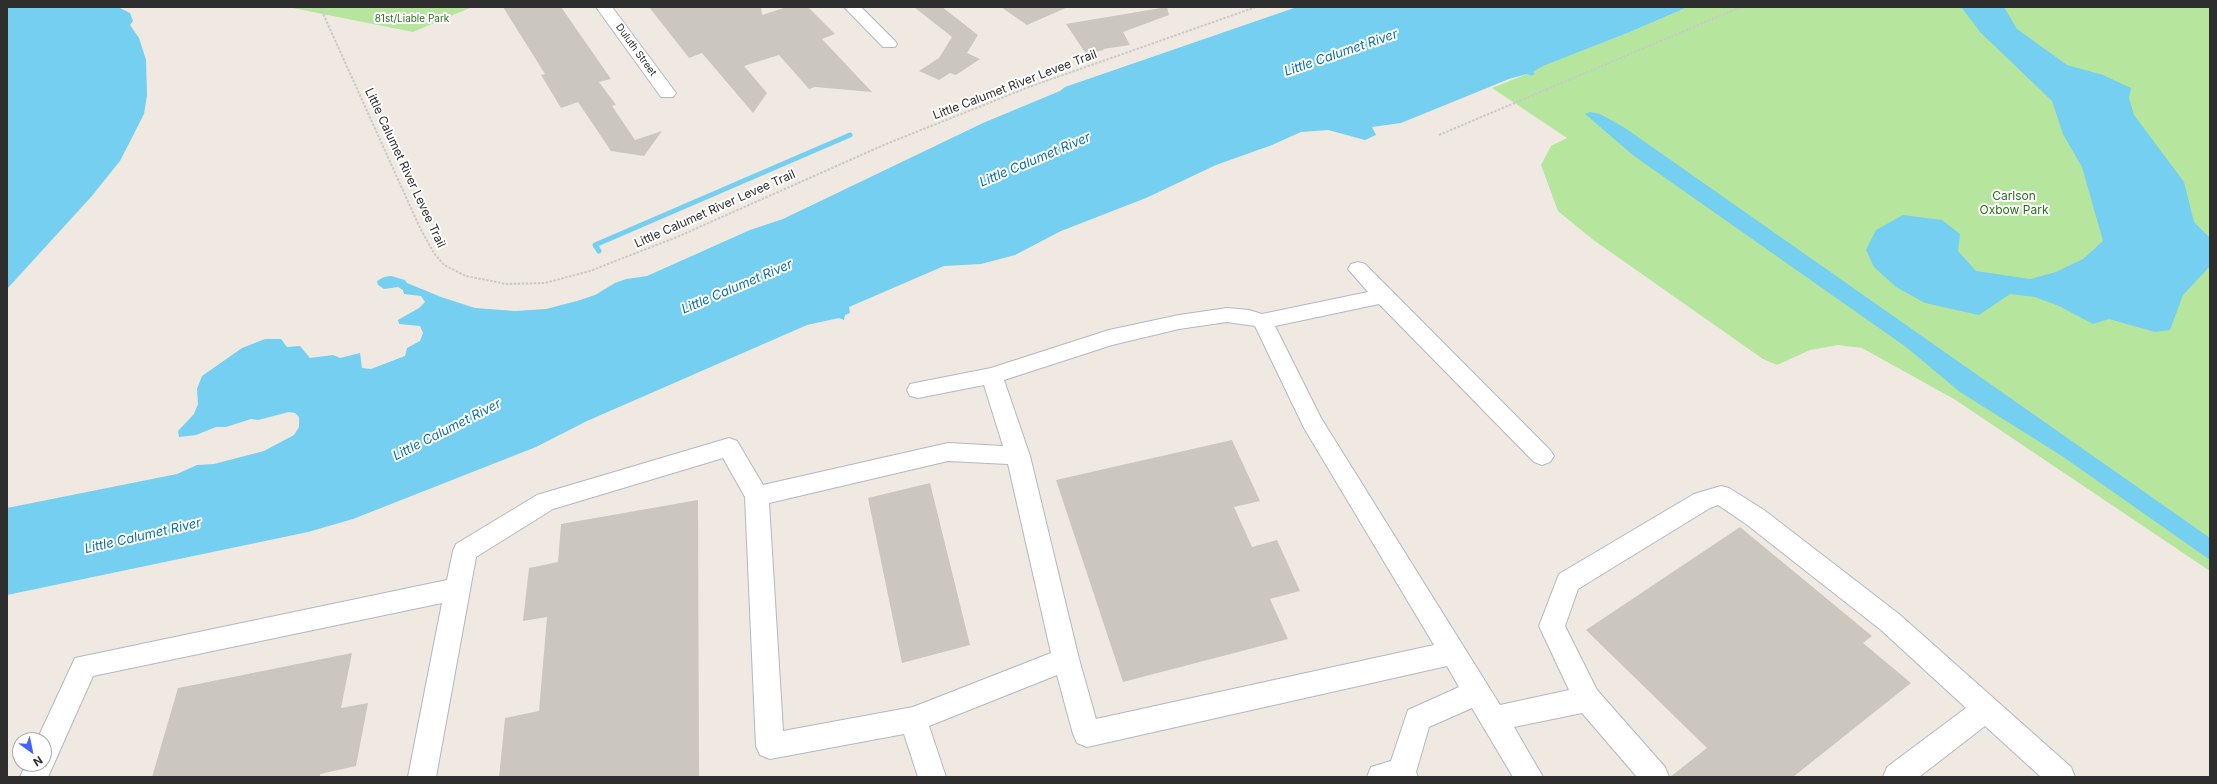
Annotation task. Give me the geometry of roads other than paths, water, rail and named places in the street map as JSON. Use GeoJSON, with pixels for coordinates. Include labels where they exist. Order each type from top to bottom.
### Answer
{"type":"FeatureCollection","features":[{"type":"Feature","properties":{"kind":"street","name":"Duluth Street"},"geometry":{"type":"LineString","coordinates":[[604,7],[667,93]]}},
{"type":"Feature","properties":{"kind":"street"},"geometry":{"type":"LineString","coordinates":[[852,7],[889,44]]}},
{"type":"Feature","properties":{"kind":"street"},"geometry":{"type":"LineString","coordinates":[[1358,269],[1542,456]]}},
{"type":"Feature","properties":{"kind":"street"},"geometry":{"type":"LineString","coordinates":[[1262,322],[1383,296]]}},
{"type":"Feature","properties":{"kind":"street"},"geometry":{"type":"LineString","coordinates":[[918,390],[992,376],[1109,338],[1179,322],[1232,315],[1249,316],[1262,322],[1268,329],[1312,422],[1529,777]]}},
{"type":"Feature","properties":{"kind":"street"},"geometry":{"type":"LineString","coordinates":[[992,376],[1018,456],[1066,659],[1087,734],[1453,653]]}},
{"type":"Feature","properties":{"kind":"street"},"geometry":{"type":"LineString","coordinates":[[422,777],[464,551],[545,502],[729,447],[757,496],[770,746],[913,720],[1066,659]]}},
{"type":"Feature","properties":{"kind":"street"},"geometry":{"type":"LineString","coordinates":[[757,496],[948,452],[1018,456]]}},
{"type":"Feature","properties":{"kind":"street"},"geometry":{"type":"LineString","coordinates":[[1655,777],[1587,699],[1552,626],[1568,582],[1702,501],[1721,495],[1755,517],[1890,622],[2061,777]]}},
{"type":"Feature","properties":{"kind":"street"},"geometry":{"type":"LineString","coordinates":[[52,737],[84,666],[457,589]]}},
{"type":"Feature","properties":{"kind":"street"},"geometry":{"type":"LineString","coordinates":[[1396,775],[1418,719],[1477,692]]}},
{"type":"Feature","properties":{"kind":"street"},"geometry":{"type":"LineString","coordinates":[[1494,719],[1587,699]]}},
{"type":"Feature","properties":{"kind":"street"},"geometry":{"type":"LineString","coordinates":[[1897,777],[1986,709]]}},
{"type":"Feature","properties":{"kind":"street"},"geometry":{"type":"LineString","coordinates":[[913,720],[932,777]]}},
{"type":"Feature","properties":{"kind":"water"},"geometry":{"type":"Polygon","coordinates":[[[7,7],[118,7],[130,13],[133,21],[130,25],[139,38],[146,60],[147,95],[144,114],[120,161],[91,197],[7,289],[7,7]]]}},
{"type":"Feature","properties":{"kind":"water","name":"Little Calumet River"},"geometry":{"type":"Polygon","coordinates":[[[1297,7],[1688,7],[1630,32],[1543,66],[1533,72],[1535,74],[1531,76],[1527,74],[1509,79],[1401,123],[1372,127],[1376,135],[1365,140],[1328,130],[1301,132],[1272,145],[1216,165],[1146,198],[1061,231],[1015,255],[981,264],[944,266],[849,307],[850,313],[845,315],[844,320],[839,318],[807,325],[587,421],[536,447],[353,519],[308,532],[7,595],[7,508],[177,474],[197,465],[214,464],[264,451],[294,435],[299,427],[299,417],[295,413],[289,412],[258,420],[251,419],[226,427],[216,427],[196,435],[179,437],[178,431],[194,414],[198,404],[197,389],[202,376],[242,348],[265,339],[281,339],[287,347],[300,346],[310,358],[333,355],[340,358],[360,353],[362,368],[371,369],[405,356],[407,348],[420,341],[423,333],[420,326],[399,324],[398,320],[419,308],[425,302],[421,296],[404,294],[403,290],[398,287],[384,289],[378,285],[377,281],[384,277],[391,276],[405,280],[407,283],[441,297],[475,308],[515,311],[546,309],[577,301],[595,295],[615,283],[626,279],[647,276],[750,230],[783,219],[983,123],[1060,91],[1065,87],[1297,7]]]}},
{"type":"Feature","properties":{"kind":"water"},"geometry":{"type":"Polygon","coordinates":[[[1961,7],[2004,7],[2017,29],[2067,65],[2103,75],[2131,88],[2129,98],[2134,115],[2184,182],[2194,222],[2210,238],[2210,266],[2183,295],[2170,330],[2155,332],[2109,319],[2093,324],[2059,306],[2035,297],[2010,294],[1979,315],[1925,303],[1896,287],[1874,267],[1866,250],[1876,230],[1903,215],[1942,220],[1960,234],[1958,251],[1976,271],[2030,279],[2056,272],[2083,259],[2103,241],[2082,167],[2063,134],[2052,101],[1981,33],[1961,7]]]}},
{"type":"Feature","properties":{"kind":"water"},"geometry":{"type":"Polygon","coordinates":[[[1590,112],[1600,114],[1625,128],[2210,538],[2210,560],[2062,456],[1960,392],[1906,347],[1634,156],[1585,114],[1590,112]]]}},
{"type":"Feature","properties":{"kind":"waterway"},"geometry":{"type":"LineString","coordinates":[[599,251],[595,245],[850,135]]}},
{"type":"Feature","properties":{"kind":"park label","name":"81st/Liable Park"},"geometry":{"type":"Point","coordinates":[412,19]}},
{"type":"Feature","properties":{"kind":"park label","name":"Carlson Oxbow Park"},"geometry":{"type":"Point","coordinates":[2014,203]}}]}
